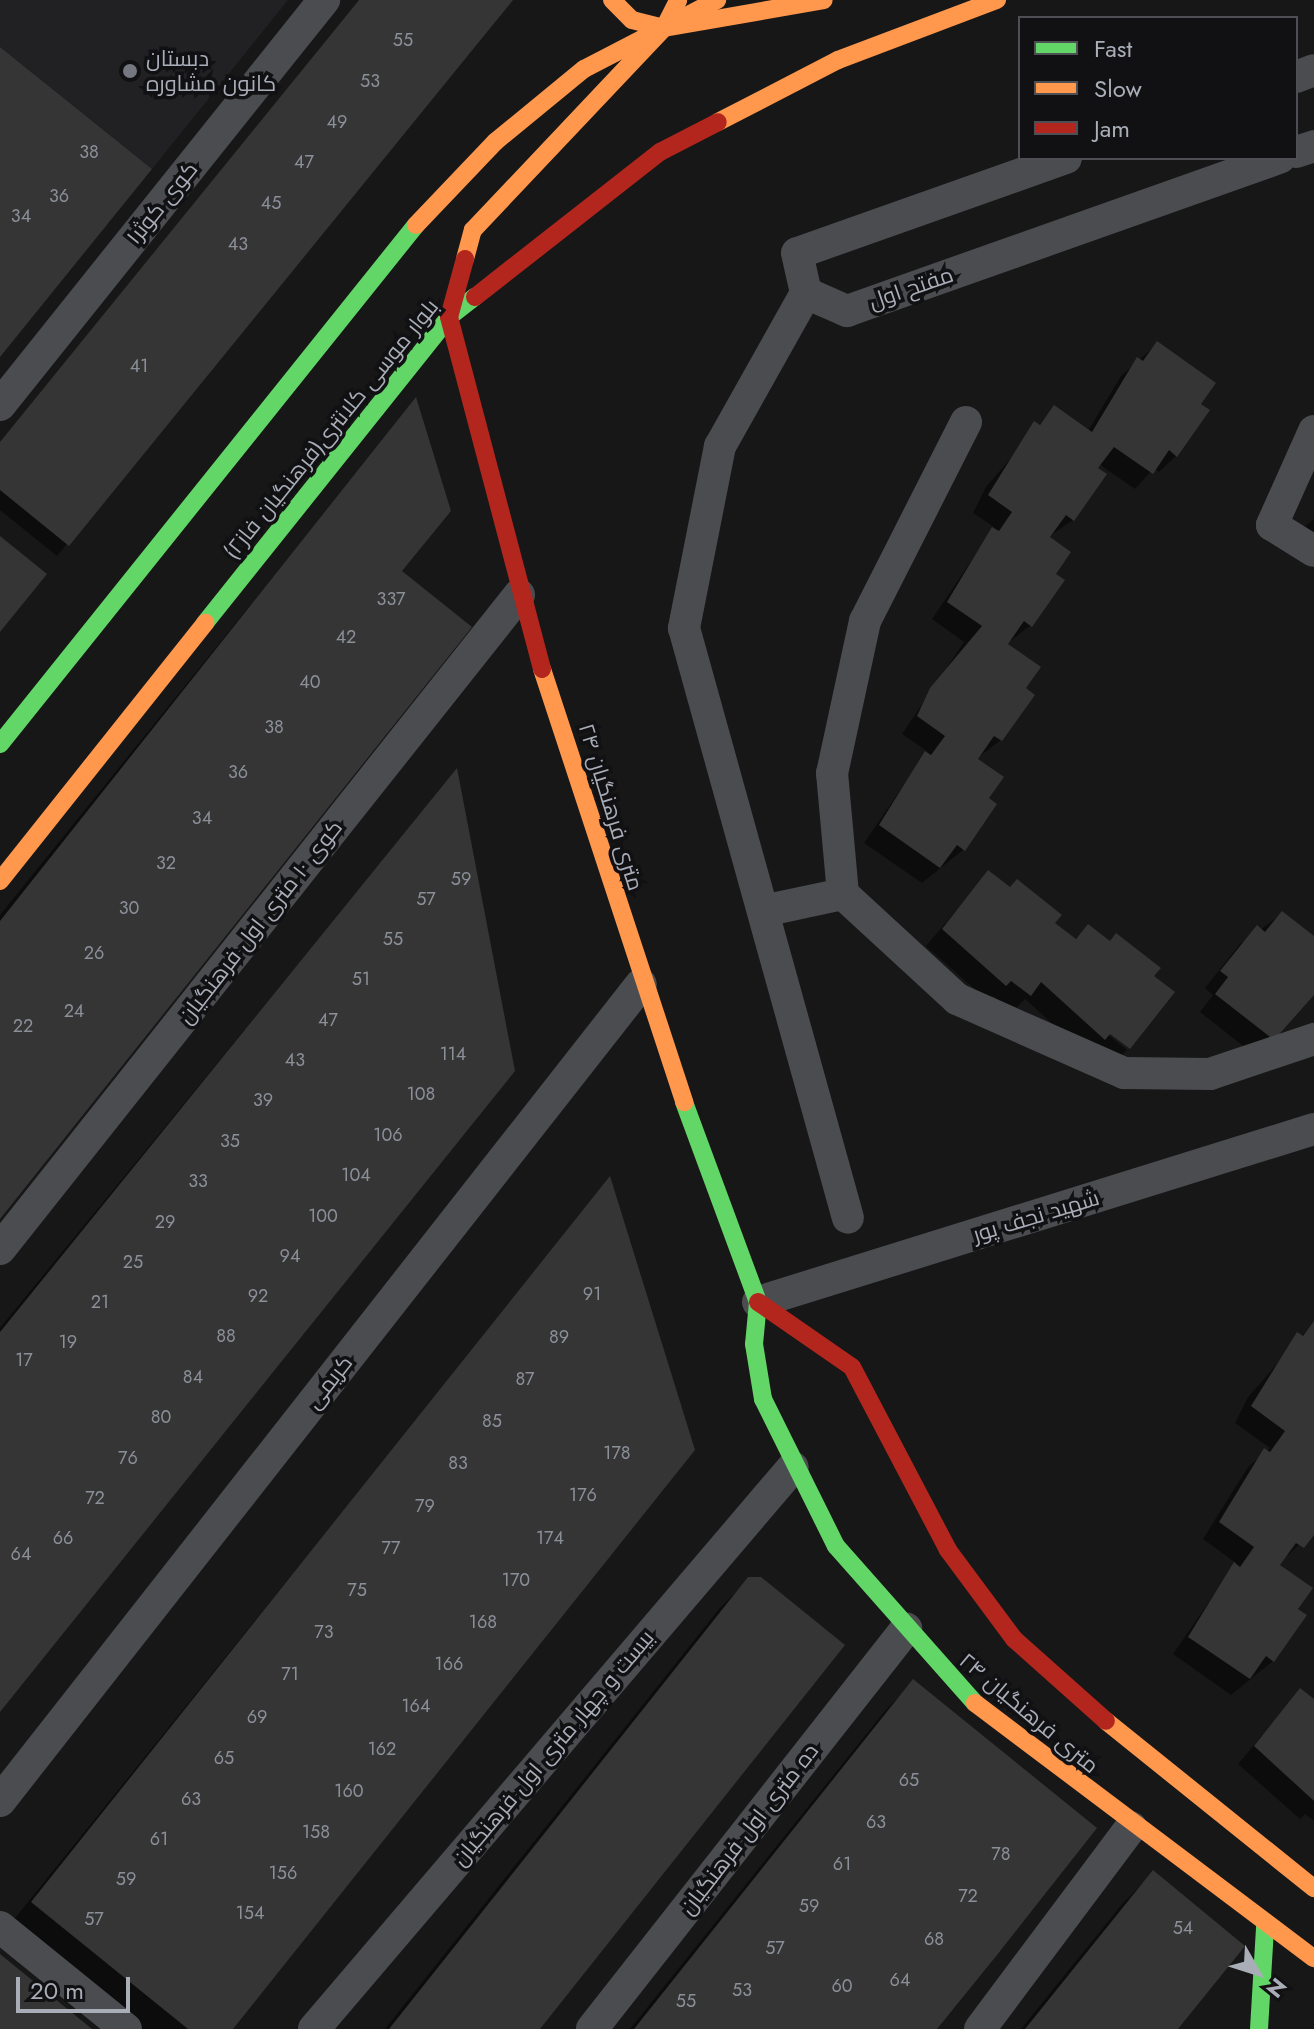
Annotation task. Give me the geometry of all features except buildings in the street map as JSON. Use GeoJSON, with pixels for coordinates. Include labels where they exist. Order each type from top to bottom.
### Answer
{"type":"FeatureCollection","features":[{"type":"Feature","properties":{"kind":"main road"},"geometry":{"type":"LineString","coordinates":[[612,0],[632,20],[664,28],[824,0]]}},
{"type":"Feature","properties":{"kind":"main road"},"geometry":{"type":"LineString","coordinates":[[449,317],[473,230],[664,28],[678,0]]}},
{"type":"Feature","properties":{"kind":"main road"},"geometry":{"type":"LineString","coordinates":[[0,744],[379,264],[506,133],[584,69],[717,0]]}},
{"type":"Feature","properties":{"kind":"main road"},"geometry":{"type":"LineString","coordinates":[[990,0],[996,0]]}},
{"type":"Feature","properties":{"kind":"main road","name":"بلوار موسی کلانتری(فرهنگیان فاز۲)"},"geometry":{"type":"LineString","coordinates":[[0,881],[449,317],[660,152],[838,60],[996,0]]}},
{"type":"Feature","properties":{"kind":"main road","name":"۲۴ متری فرهنگیان"},"geometry":{"type":"LineString","coordinates":[[449,317],[519,595],[641,984],[758,1302],[754,1344],[763,1399],[793,1467],[836,1546],[952,1684],[1131,1827],[1265,1927],[1314,1958]]}},
{"type":"Feature","properties":{"kind":"main road","name":"۲۴ متری فرهنگیان"},"geometry":{"type":"LineString","coordinates":[[758,1302],[852,1367],[948,1550],[1014,1639],[1077,1698],[1314,1888]]}},
{"type":"Feature","properties":{"kind":"main road"},"geometry":{"type":"LineString","coordinates":[[1259,2029],[1265,1927]]}},
{"type":"Feature","properties":{"kind":"street","name":"کوی کوثر۱"},"geometry":{"type":"LineString","coordinates":[[0,405],[324,0]]}},
{"type":"Feature","properties":{"kind":"street"},"geometry":{"type":"LineString","coordinates":[[848,1218],[684,628],[720,446],[806,293],[797,253],[1060,160]]}},
{"type":"Feature","properties":{"kind":"street","name":"مفتح اول"},"geometry":{"type":"LineString","coordinates":[[806,293],[847,311],[1274,160]]}},
{"type":"Feature","properties":{"kind":"street"},"geometry":{"type":"LineString","coordinates":[[966,422],[865,621],[832,773],[843,894],[957,999],[1124,1073],[1210,1074],[1314,1039]]}},
{"type":"Feature","properties":{"kind":"street"},"geometry":{"type":"LineString","coordinates":[[1314,431],[1272,525],[1314,551]]}},
{"type":"Feature","properties":{"kind":"street","name":"کوی ۱۰ متری اول فرهنگیان"},"geometry":{"type":"LineString","coordinates":[[0,1249],[519,595]]}},
{"type":"Feature","properties":{"kind":"street"},"geometry":{"type":"LineString","coordinates":[[763,911],[843,894]]}},
{"type":"Feature","properties":{"kind":"street","name":"کریمی"},"geometry":{"type":"LineString","coordinates":[[6,1782],[641,984]]}},
{"type":"Feature","properties":{"kind":"street","name":"شهید نجف پور"},"geometry":{"type":"LineString","coordinates":[[758,1302],[1314,1129]]}},
{"type":"Feature","properties":{"kind":"street","name":"بیست و چهار متری اول فرهنگیان"},"geometry":{"type":"LineString","coordinates":[[314,2029],[793,1467]]}},
{"type":"Feature","properties":{"kind":"street","name":"ده متری اول فرهنگیان"},"geometry":{"type":"LineString","coordinates":[[592,2029],[906,1629]]}},
{"type":"Feature","properties":{"kind":"street"},"geometry":{"type":"LineString","coordinates":[[980,2029],[1131,1827]]}},
{"type":"Feature","properties":{"kind":"street"},"geometry":{"type":"LineString","coordinates":[[0,1927],[126,2029]]}},
{"type":"Feature","properties":{"kind":"shaded area","name":"دبستان کانون مشاوره"},"geometry":{"type":"Polygon","coordinates":[[[0,0],[288,0],[152,169],[0,47],[0,0]]]}},
{"type":"Feature","properties":{"kind":"traffic: fast"},"geometry":{"type":"LineString","coordinates":[[0,744],[416,225]]}},
{"type":"Feature","properties":{"kind":"traffic: fast"},"geometry":{"type":"LineString","coordinates":[[205,623],[449,317],[475,297]]}},
{"type":"Feature","properties":{"kind":"traffic: fast"},"geometry":{"type":"LineString","coordinates":[[684,1102],[758,1302],[754,1344],[763,1399],[836,1546],[975,1703]]}},
{"type":"Feature","properties":{"kind":"traffic: fast"},"geometry":{"type":"LineString","coordinates":[[1259,2029],[1265,1927]]}},
{"type":"Feature","properties":{"kind":"traffic: slow"},"geometry":{"type":"LineString","coordinates":[[612,0],[632,20],[664,28],[824,0]]}},
{"type":"Feature","properties":{"kind":"traffic: slow"},"geometry":{"type":"LineString","coordinates":[[465,259],[473,230],[664,28],[678,0]]}},
{"type":"Feature","properties":{"kind":"traffic: slow"},"geometry":{"type":"LineString","coordinates":[[416,225],[495,142],[584,69],[717,0]]}},
{"type":"Feature","properties":{"kind":"traffic: slow"},"geometry":{"type":"LineString","coordinates":[[718,122],[838,60],[997,0]]}},
{"type":"Feature","properties":{"kind":"traffic: slow"},"geometry":{"type":"LineString","coordinates":[[0,881],[205,623]]}},
{"type":"Feature","properties":{"kind":"traffic: slow"},"geometry":{"type":"LineString","coordinates":[[542,669],[684,1102]]}},
{"type":"Feature","properties":{"kind":"traffic: slow"},"geometry":{"type":"LineString","coordinates":[[975,1703],[1314,1958]]}},
{"type":"Feature","properties":{"kind":"traffic: slow"},"geometry":{"type":"LineString","coordinates":[[1106,1721],[1314,1888]]}},
{"type":"Feature","properties":{"kind":"traffic: jam"},"geometry":{"type":"LineString","coordinates":[[475,297],[660,152],[718,122]]}},
{"type":"Feature","properties":{"kind":"traffic: jam"},"geometry":{"type":"LineString","coordinates":[[465,259],[449,317],[542,669]]}},
{"type":"Feature","properties":{"kind":"traffic: jam"},"geometry":{"type":"LineString","coordinates":[[758,1302],[852,1367],[948,1550],[1014,1639],[1106,1721]]}},
{"type":"Feature","properties":{"kind":"place","name":"دبستان کانون مشاوره"},"geometry":{"type":"Point","coordinates":[130,71]}}]}
